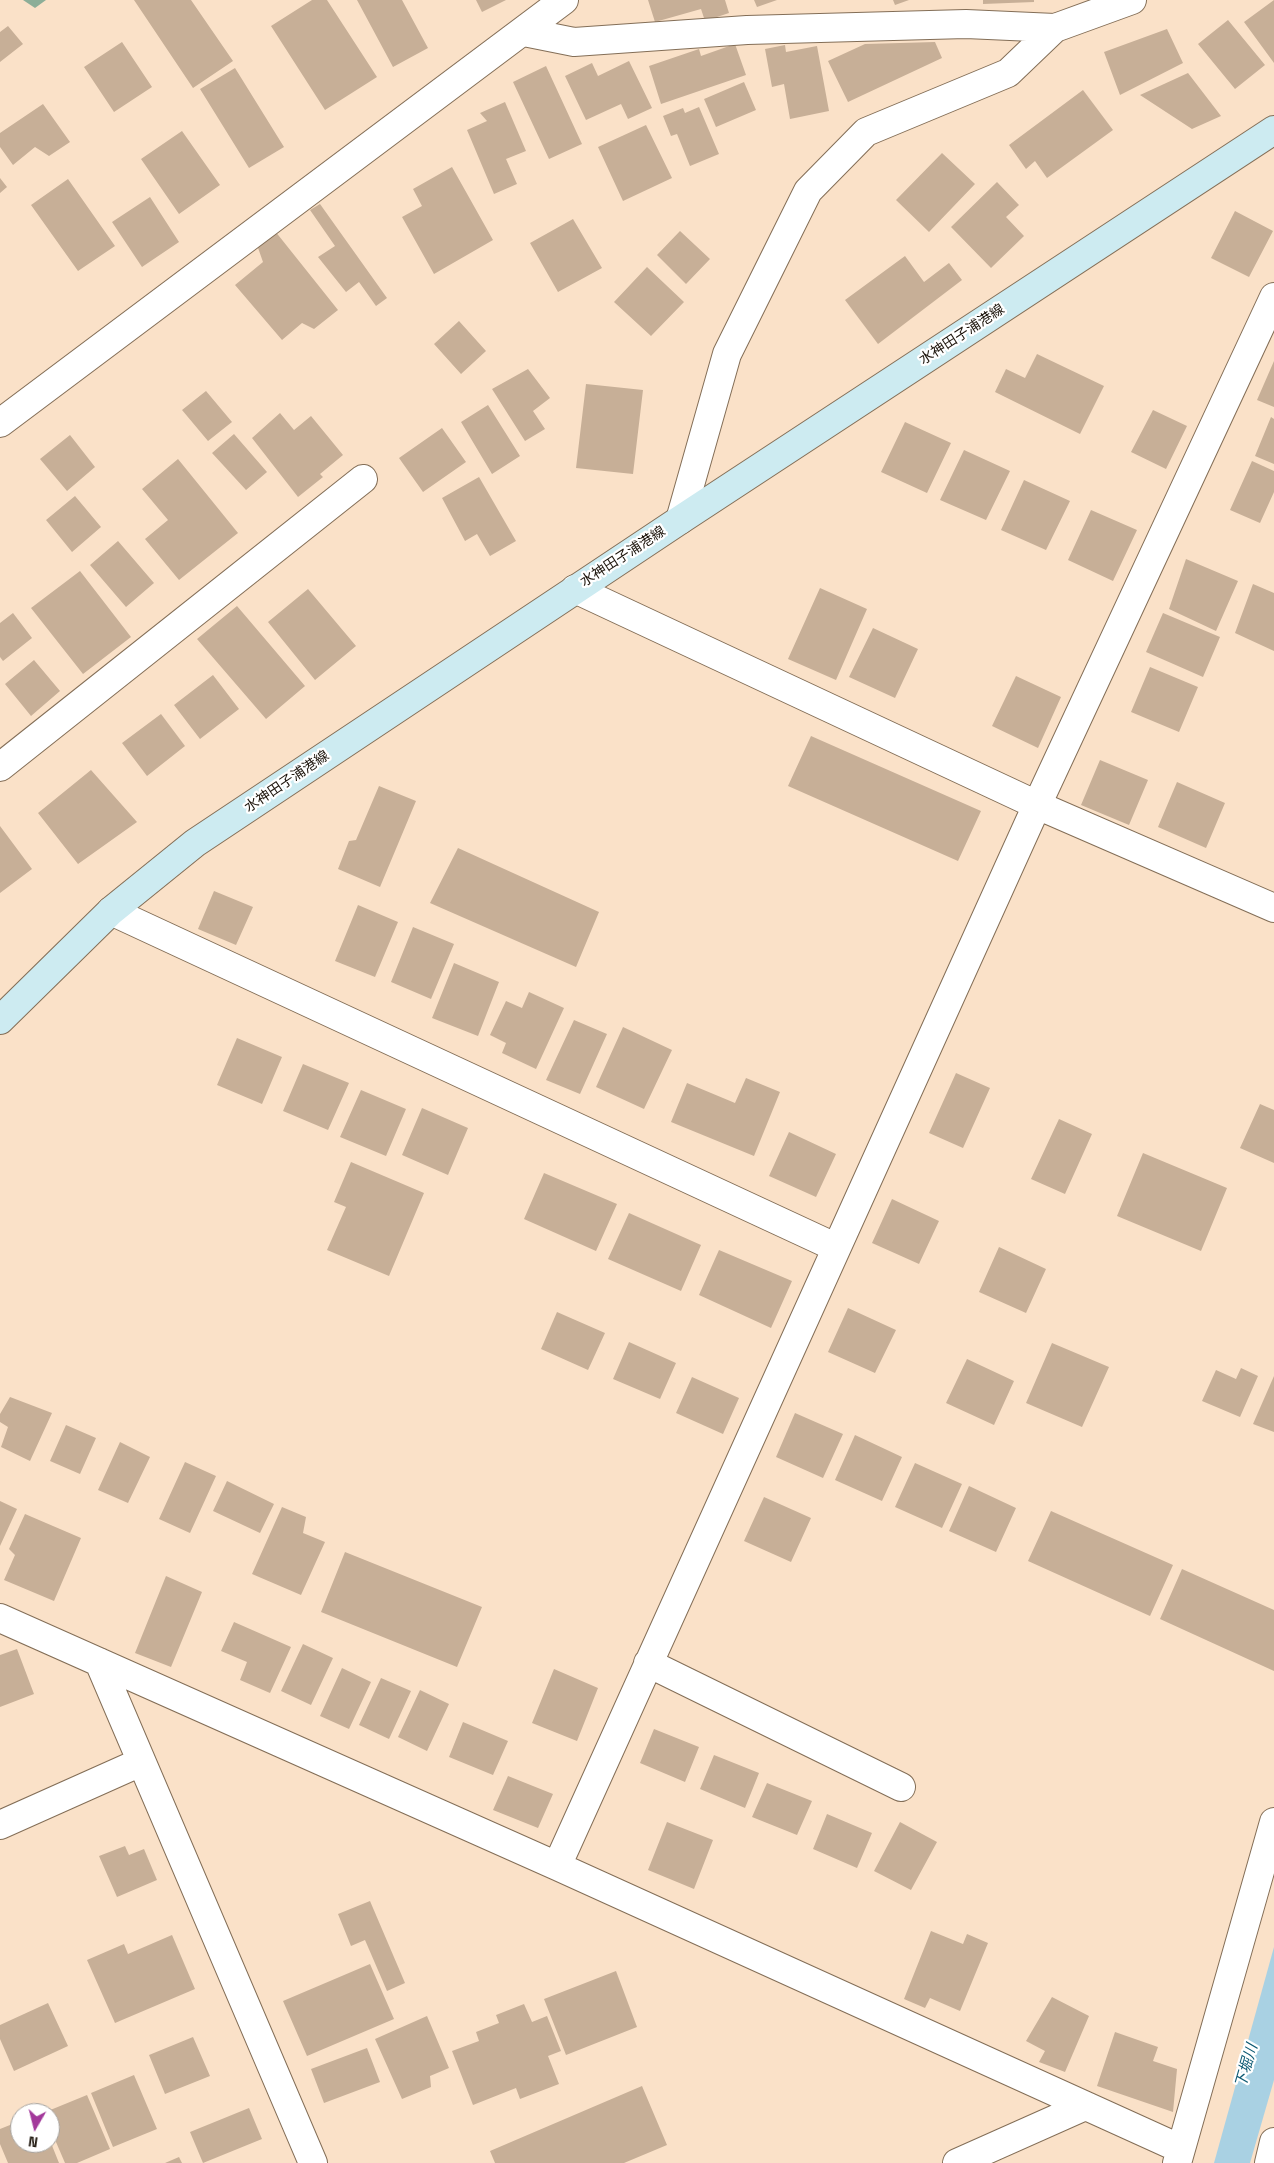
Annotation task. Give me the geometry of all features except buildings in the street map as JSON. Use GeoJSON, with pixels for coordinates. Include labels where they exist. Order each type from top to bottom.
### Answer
{"type":"FeatureCollection","features":[{"type":"Feature","properties":{"kind":"main road","name":"水神田子浦港線"},"geometry":{"type":"LineString","coordinates":[[0,1020],[111,911],[195,844],[575,589],[1274,130]]}},
{"type":"Feature","properties":{"kind":"street"},"geometry":{"type":"LineString","coordinates":[[0,423],[524,32],[564,0]]}},
{"type":"Feature","properties":{"kind":"street"},"geometry":{"type":"LineString","coordinates":[[524,32],[574,42],[757,30],[966,24],[1055,28],[1132,0]]}},
{"type":"Feature","properties":{"kind":"street"},"geometry":{"type":"LineString","coordinates":[[680,520],[727,354],[808,191],[866,132],[1008,73],[1055,28]]}},
{"type":"Feature","properties":{"kind":"street"},"geometry":{"type":"LineString","coordinates":[[557,1866],[835,1247],[1037,805],[1274,297]]}},
{"type":"Feature","properties":{"kind":"street"},"geometry":{"type":"LineString","coordinates":[[0,767],[363,479]]}},
{"type":"Feature","properties":{"kind":"street"},"geometry":{"type":"LineString","coordinates":[[575,589],[1037,805],[1274,908]]}},
{"type":"Feature","properties":{"kind":"street"},"geometry":{"type":"LineString","coordinates":[[111,911],[835,1247]]}},
{"type":"Feature","properties":{"kind":"street"},"geometry":{"type":"LineString","coordinates":[[0,1618],[557,1866],[1085,2106],[1179,2156],[1274,1822]]}},
{"type":"Feature","properties":{"kind":"street"},"geometry":{"type":"LineString","coordinates":[[98,1662],[313,2163]]}},
{"type":"Feature","properties":{"kind":"street"},"geometry":{"type":"LineString","coordinates":[[648,1663],[901,1787]]}},
{"type":"Feature","properties":{"kind":"street"},"geometry":{"type":"LineString","coordinates":[[0,1825],[141,1762]]}},
{"type":"Feature","properties":{"kind":"street"},"geometry":{"type":"LineString","coordinates":[[957,2163],[1085,2106]]}},
{"type":"Feature","properties":{"kind":"street"},"geometry":{"type":"LineString","coordinates":[[1268,2163],[1274,2142]]}},
{"type":"Feature","properties":{"kind":"green space"},"geometry":{"type":"Polygon","coordinates":[[[23,0],[46,0],[35,8],[23,0]]]}},
{"type":"Feature","properties":{"kind":"water","name":"下堀川"},"geometry":{"type":"Polygon","coordinates":[[[1274,1947],[1274,2080],[1250,2163],[1214,2163],[1274,1947]]]}}]}
